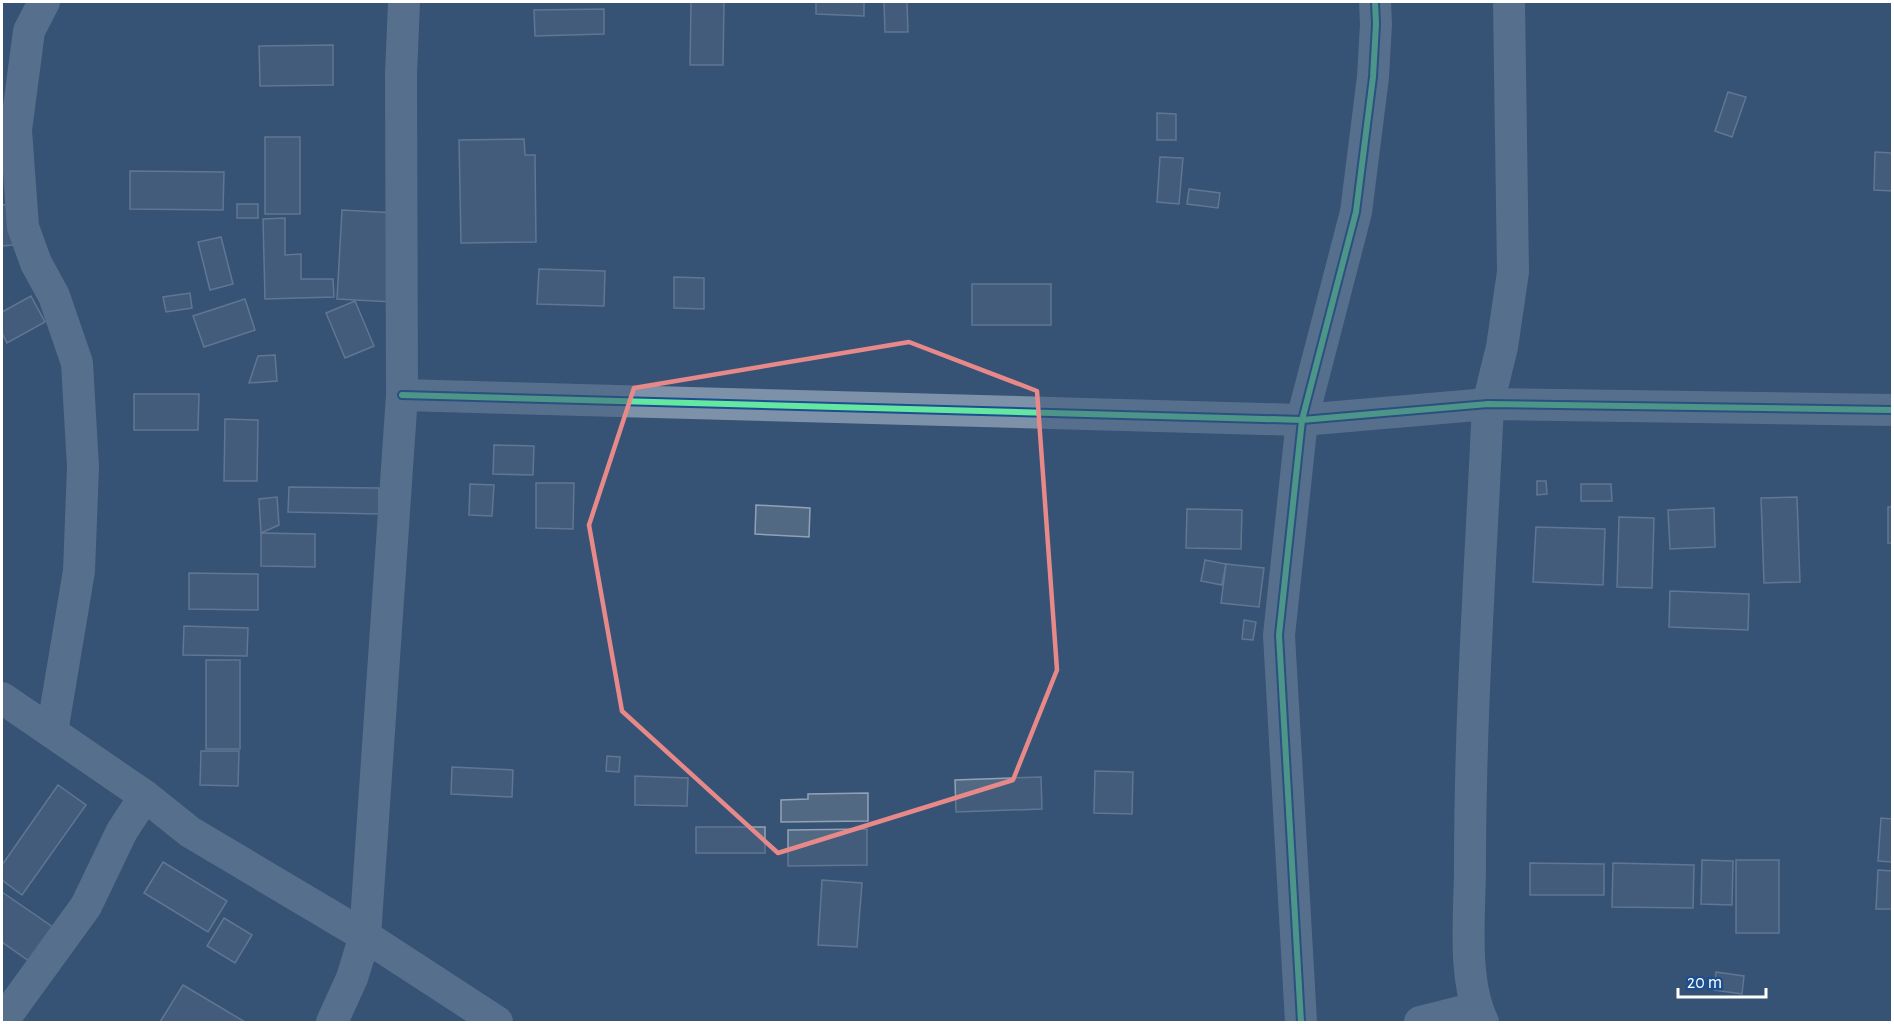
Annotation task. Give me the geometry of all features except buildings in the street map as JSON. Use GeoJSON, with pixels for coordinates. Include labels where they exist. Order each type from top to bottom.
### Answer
{"type":"FeatureCollection","features":[{"type":"Feature","properties":{"kind":"street"},"geometry":{"type":"LineString","coordinates":[[44,2],[29,31],[16,130],[23,227],[36,263],[54,296],[77,363],[83,466],[79,571],[52,732]]}},
{"type":"Feature","properties":{"kind":"street"},"geometry":{"type":"LineString","coordinates":[[332,1023],[352,978],[365,936],[402,395],[401,74],[404,2]]}},
{"type":"Feature","properties":{"kind":"street"},"geometry":{"type":"LineString","coordinates":[[1301,1023],[1278,635],[1302,420],[1356,212],[1373,77],[1375,2]]}},
{"type":"Feature","properties":{"kind":"street"},"geometry":{"type":"LineString","coordinates":[[1420,1023],[1480,1015],[1470,965],[1470,789],[1488,404],[1502,347],[1513,272],[1509,2]]}},
{"type":"Feature","properties":{"kind":"street"},"geometry":{"type":"LineString","coordinates":[[402,395],[1302,420],[1488,404],[1893,410]]}},
{"type":"Feature","properties":{"kind":"street"},"geometry":{"type":"LineString","coordinates":[[2,698],[145,796],[190,832],[365,936],[497,1023]]}},
{"type":"Feature","properties":{"kind":"street"},"geometry":{"type":"LineString","coordinates":[[2,1023],[86,906],[122,831],[145,796]]}},
{"type":"Feature","properties":{"kind":"highlighted area"},"geometry":{"type":"Polygon","coordinates":[[[909,342],[1037,391],[1057,670],[1013,780],[778,853],[622,711],[589,525],[634,388],[909,342]]]}},
{"type":"Feature","properties":{"kind":"cycle path"},"geometry":{"type":"LineString","coordinates":[[1301,1022],[1279,635],[1302,420],[1356,212],[1373,77],[1375,2]]}},
{"type":"Feature","properties":{"kind":"cycle path"},"geometry":{"type":"LineString","coordinates":[[402,395],[1302,420],[1488,404],[1892,410]]}}]}
